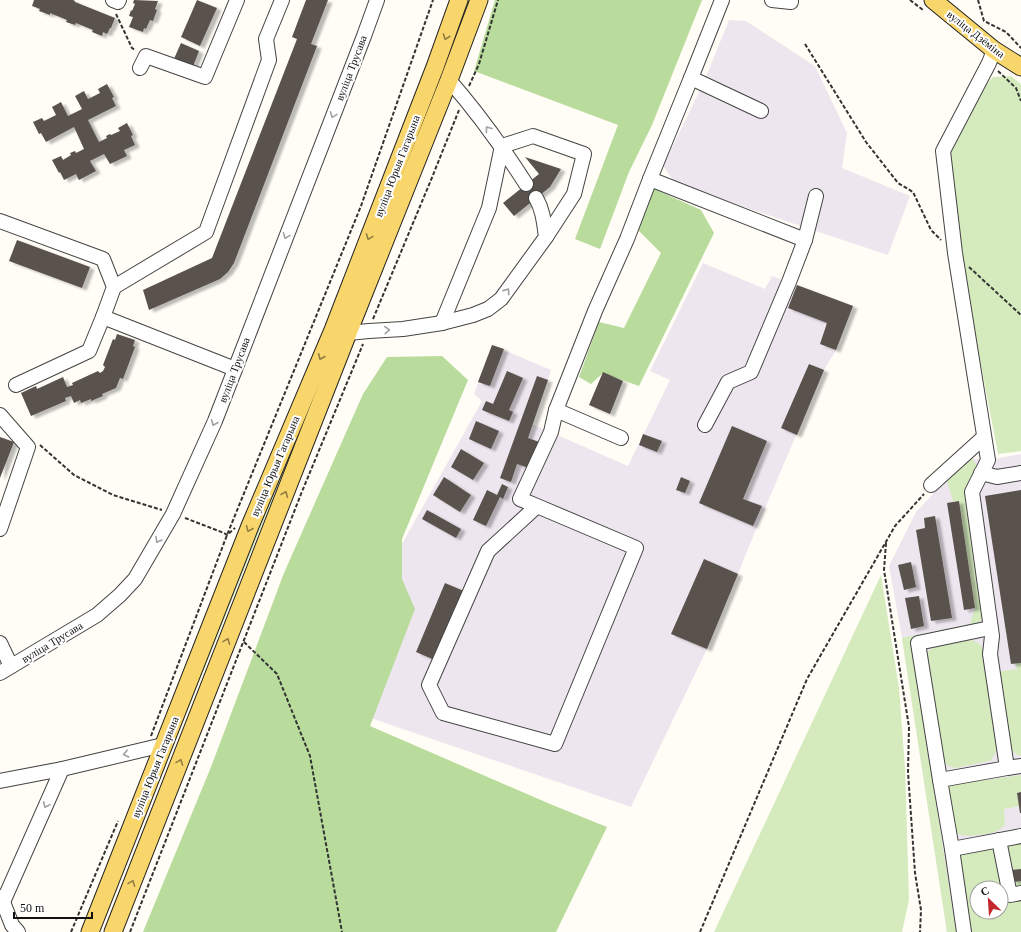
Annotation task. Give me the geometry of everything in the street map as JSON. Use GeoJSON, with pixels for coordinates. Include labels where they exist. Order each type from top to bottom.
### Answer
{"type":"FeatureCollection","features":[{"type":"Feature","properties":{"kind":"main road","name":"вуліца Юрыя Гагарына"},"geometry":{"type":"LineString","coordinates":[[90,932],[156,743],[336,322],[436,67],[459,0]]}},
{"type":"Feature","properties":{"kind":"main road","name":"вуліца Юрыя Гагарына"},"geometry":{"type":"LineString","coordinates":[[113,932],[449,80],[479,0]]}},
{"type":"Feature","properties":{"kind":"main road","name":"вуліца Дзёміна"},"geometry":{"type":"LineString","coordinates":[[933,0],[994,50],[1021,67]]}},
{"type":"Feature","properties":{"kind":"street"},"geometry":{"type":"LineString","coordinates":[[16,385],[89,351],[114,287],[206,232],[269,60],[266,39],[282,0]]}},
{"type":"Feature","properties":{"kind":"street","name":"вуліца Трусава"},"geometry":{"type":"LineString","coordinates":[[5,670],[97,615],[120,595],[135,580],[173,514],[215,421],[377,0]]}},
{"type":"Feature","properties":{"kind":"street"},"geometry":{"type":"LineString","coordinates":[[537,506],[488,551],[429,685],[443,713],[555,744],[636,548],[537,506],[520,499],[551,432],[556,410],[595,311],[627,239],[722,0]]}},
{"type":"Feature","properties":{"kind":"street"},"geometry":{"type":"LineString","coordinates":[[772,0],[791,2],[792,0]]}},
{"type":"Feature","properties":{"kind":"street"},"geometry":{"type":"LineString","coordinates":[[143,62],[205,77],[232,2]]}},
{"type":"Feature","properties":{"kind":"street"},"geometry":{"type":"LineString","coordinates":[[940,780],[1014,767],[990,654],[992,636],[972,492],[988,460],[955,253],[942,151],[989,63],[994,50]]}},
{"type":"Feature","properties":{"kind":"street"},"geometry":{"type":"LineString","coordinates":[[691,78],[761,111]]}},
{"type":"Feature","properties":{"kind":"street"},"geometry":{"type":"LineString","coordinates":[[449,80],[502,146],[526,184]]}},
{"type":"Feature","properties":{"kind":"street"},"geometry":{"type":"LineString","coordinates":[[348,334],[403,329],[442,323],[473,315],[488,309],[501,299],[546,237],[574,194],[584,154],[533,136],[502,146]]}},
{"type":"Feature","properties":{"kind":"street"},"geometry":{"type":"LineString","coordinates":[[442,323],[489,208],[502,146]]}},
{"type":"Feature","properties":{"kind":"street"},"geometry":{"type":"LineString","coordinates":[[650,179],[805,240]]}},
{"type":"Feature","properties":{"kind":"street"},"geometry":{"type":"LineString","coordinates":[[705,425],[728,382],[751,372],[805,240],[816,196]]}},
{"type":"Feature","properties":{"kind":"street"},"geometry":{"type":"LineString","coordinates":[[536,198],[540,204],[546,237]]}},
{"type":"Feature","properties":{"kind":"street"},"geometry":{"type":"LineString","coordinates":[[0,221],[104,259],[114,287]]}},
{"type":"Feature","properties":{"kind":"street"},"geometry":{"type":"LineString","coordinates":[[103,317],[235,369]]}},
{"type":"Feature","properties":{"kind":"street"},"geometry":{"type":"LineString","coordinates":[[556,410],[621,438]]}},
{"type":"Feature","properties":{"kind":"street"},"geometry":{"type":"LineString","coordinates":[[0,415],[28,447],[0,529]]}},
{"type":"Feature","properties":{"kind":"street"},"geometry":{"type":"LineString","coordinates":[[932,485],[984,436]]}},
{"type":"Feature","properties":{"kind":"street"},"geometry":{"type":"LineString","coordinates":[[981,473],[997,477],[1021,473]]}},
{"type":"Feature","properties":{"kind":"street"},"geometry":{"type":"LineString","coordinates":[[964,932],[918,643],[990,628]]}},
{"type":"Feature","properties":{"kind":"street"},"geometry":{"type":"LineString","coordinates":[[0,644],[5,670]]}},
{"type":"Feature","properties":{"kind":"street"},"geometry":{"type":"LineString","coordinates":[[0,781],[62,769],[156,743]]}},
{"type":"Feature","properties":{"kind":"street"},"geometry":{"type":"LineString","coordinates":[[10,926],[2,900],[62,769]]}},
{"type":"Feature","properties":{"kind":"street"},"geometry":{"type":"LineString","coordinates":[[952,849],[1021,836]]}},
{"type":"Feature","properties":{"kind":"street"},"geometry":{"type":"LineString","coordinates":[[1000,840],[1010,895],[1021,893]]}},
{"type":"Feature","properties":{"kind":"path"},"geometry":{"type":"LineString","coordinates":[[156,743],[227,535],[361,206],[433,0]]}},
{"type":"Feature","properties":{"kind":"path"},"geometry":{"type":"LineString","coordinates":[[130,932],[301,494],[369,331],[377,306],[479,64],[498,0]]}},
{"type":"Feature","properties":{"kind":"path"},"geometry":{"type":"LineString","coordinates":[[978,0],[984,21],[1006,32],[1021,48]]}},
{"type":"Feature","properties":{"kind":"path"},"geometry":{"type":"LineString","coordinates":[[116,5],[132,48],[143,62]]}},
{"type":"Feature","properties":{"kind":"path"},"geometry":{"type":"LineString","coordinates":[[805,44],[866,142],[898,183],[913,192],[931,230],[1021,315]]}},
{"type":"Feature","properties":{"kind":"path"},"geometry":{"type":"LineString","coordinates":[[1016,88],[1021,91]]}},
{"type":"Feature","properties":{"kind":"path"},"geometry":{"type":"LineString","coordinates":[[35,441],[74,475],[113,495],[159,509],[227,535]]}},
{"type":"Feature","properties":{"kind":"path"},"geometry":{"type":"LineString","coordinates":[[700,932],[808,679],[895,526],[932,485]]}},
{"type":"Feature","properties":{"kind":"path"},"geometry":{"type":"LineString","coordinates":[[227,535],[237,526]]}},
{"type":"Feature","properties":{"kind":"path"},"geometry":{"type":"LineString","coordinates":[[886,542],[884,570],[909,726],[908,772],[915,873],[921,910],[920,932]]}},
{"type":"Feature","properties":{"kind":"path"},"geometry":{"type":"LineString","coordinates":[[244,642],[277,674],[310,756],[342,932]]}},
{"type":"Feature","properties":{"kind":"path"},"geometry":{"type":"LineString","coordinates":[[71,932],[120,816]]}},
{"type":"Feature","properties":{"kind":"shaded area"},"geometry":{"type":"Polygon","coordinates":[[[729,20],[746,21],[815,66],[847,133],[842,168],[910,196],[888,255],[747,208],[674,181],[663,166],[703,84],[729,20]]]}},
{"type":"Feature","properties":{"kind":"shaded area"},"geometry":{"type":"Polygon","coordinates":[[[703,263],[765,289],[772,276],[853,306],[836,350],[824,370],[757,527],[707,649],[631,807],[315,699],[482,401],[474,394],[492,345],[551,370],[532,424],[628,466],[670,380],[650,371],[703,263]]]}},
{"type":"Feature","properties":{"kind":"shaded area"},"geometry":{"type":"Polygon","coordinates":[[[1021,454],[1021,932],[947,932],[902,638],[889,566],[916,512],[946,478],[972,458],[988,460],[1021,454]]]}},
{"type":"Feature","properties":{"kind":"green space"},"geometry":{"type":"Polygon","coordinates":[[[466,0],[471,0],[466,15],[99,932],[96,932],[466,0]]]}},
{"type":"Feature","properties":{"kind":"green space"},"geometry":{"type":"Polygon","coordinates":[[[495,0],[702,0],[652,125],[629,172],[600,249],[575,239],[618,125],[474,71],[495,0]]]}},
{"type":"Feature","properties":{"kind":"green space"},"geometry":{"type":"Polygon","coordinates":[[[1011,76],[1021,84],[1021,451],[998,454],[963,271],[957,224],[951,152],[986,85],[993,77],[1011,76]]]}},
{"type":"Feature","properties":{"kind":"green space"},"geometry":{"type":"Polygon","coordinates":[[[654,189],[701,210],[714,233],[639,386],[603,373],[591,384],[579,377],[599,322],[624,328],[661,253],[638,230],[654,189]]]}},
{"type":"Feature","properties":{"kind":"green space"},"geometry":{"type":"Polygon","coordinates":[[[442,356],[468,380],[402,539],[402,579],[415,609],[370,726],[607,827],[556,932],[143,932],[211,767],[284,573],[363,394],[387,357],[442,356]]]}},
{"type":"Feature","properties":{"kind":"green space"},"geometry":{"type":"Polygon","coordinates":[[[972,458],[978,467],[968,485],[965,496],[983,616],[979,624],[911,642],[956,932],[947,932],[902,638],[970,624],[975,608],[959,501],[953,501],[946,478],[972,458]]]}},
{"type":"Feature","properties":{"kind":"green space"},"geometry":{"type":"Polygon","coordinates":[[[881,575],[899,688],[905,767],[909,900],[902,932],[714,932],[881,575]]]}},
{"type":"Feature","properties":{"kind":"green space"},"geometry":{"type":"Polygon","coordinates":[[[972,640],[980,644],[983,650],[998,749],[990,761],[955,768],[948,766],[944,762],[925,662],[928,652],[934,647],[972,640]]]}},
{"type":"Feature","properties":{"kind":"green space"},"geometry":{"type":"Polygon","coordinates":[[[1016,663],[1021,663],[1021,756],[1017,755],[1012,750],[998,673],[1017,669],[1016,663]]]}},
{"type":"Feature","properties":{"kind":"green space"},"geometry":{"type":"Polygon","coordinates":[[[1021,775],[1021,792],[1017,793],[1019,806],[1004,809],[1005,825],[997,831],[987,834],[969,836],[961,835],[955,832],[948,791],[949,785],[1021,775]]]}},
{"type":"Feature","properties":{"kind":"green space"},"geometry":{"type":"Polygon","coordinates":[[[1021,841],[1021,869],[1011,870],[1013,882],[1021,881],[1020,887],[1015,887],[1011,885],[1006,850],[1009,843],[1021,841]]]}},
{"type":"Feature","properties":{"kind":"green space"},"geometry":{"type":"Polygon","coordinates":[[[991,847],[996,852],[1001,880],[969,880],[969,918],[960,855],[964,851],[991,847]]]}},
{"type":"Feature","properties":{"kind":"green space"},"geometry":{"type":"Polygon","coordinates":[[[1021,899],[1021,932],[971,932],[969,920],[1009,920],[1009,900],[1021,899]]]}},
{"type":"Feature","properties":{"kind":"building"},"geometry":{"type":"Polygon","coordinates":[[[34,0],[73,0],[115,18],[107,34],[103,32],[102,36],[92,32],[93,30],[76,23],[75,25],[50,13],[50,15],[39,11],[40,9],[32,6],[34,0]]]}},
{"type":"Feature","properties":{"kind":"building"},"geometry":{"type":"Polygon","coordinates":[[[134,0],[158,1],[155,9],[157,10],[153,21],[150,20],[143,32],[129,27],[133,17],[129,16],[135,4],[133,3],[134,0]]]}},
{"type":"Feature","properties":{"kind":"building"},"geometry":{"type":"Polygon","coordinates":[[[197,0],[217,8],[200,46],[181,37],[197,0]]]}},
{"type":"Feature","properties":{"kind":"building"},"geometry":{"type":"Polygon","coordinates":[[[306,0],[328,0],[311,44],[317,46],[234,263],[228,272],[220,279],[149,310],[143,290],[212,258],[297,39],[292,37],[306,0]]]}},
{"type":"Feature","properties":{"kind":"building"},"geometry":{"type":"Polygon","coordinates":[[[181,43],[199,51],[192,69],[173,61],[181,43]]]}},
{"type":"Feature","properties":{"kind":"building"},"geometry":{"type":"Polygon","coordinates":[[[107,84],[114,97],[112,98],[116,106],[88,120],[99,142],[107,138],[106,136],[120,131],[118,128],[127,123],[133,135],[131,136],[135,145],[124,150],[127,156],[110,164],[104,154],[90,161],[96,171],[79,180],[76,174],[64,180],[52,160],[61,156],[63,160],[71,155],[70,153],[75,151],[76,153],[84,149],[74,127],[46,142],[41,133],[39,134],[33,122],[42,118],[44,121],[56,115],[52,107],[61,102],[68,116],[82,109],[75,96],[84,91],[88,99],[100,93],[98,89],[107,84]]]}},
{"type":"Feature","properties":{"kind":"building"},"geometry":{"type":"Polygon","coordinates":[[[525,157],[561,169],[550,187],[514,216],[503,203],[539,174],[525,157]]]}},
{"type":"Feature","properties":{"kind":"building"},"geometry":{"type":"Polygon","coordinates":[[[17,240],[90,267],[82,288],[9,261],[17,240]]]}},
{"type":"Feature","properties":{"kind":"building"},"geometry":{"type":"Polygon","coordinates":[[[797,285],[853,306],[836,350],[820,344],[827,323],[788,308],[797,285]]]}},
{"type":"Feature","properties":{"kind":"building"},"geometry":{"type":"Polygon","coordinates":[[[117,334],[135,340],[133,346],[135,347],[123,379],[120,378],[116,388],[102,394],[103,396],[81,403],[80,400],[74,403],[71,396],[65,398],[66,401],[31,416],[21,393],[36,386],[37,389],[63,377],[67,387],[73,385],[72,383],[98,371],[100,373],[105,367],[103,365],[113,339],[115,340],[117,334]]]}},
{"type":"Feature","properties":{"kind":"building"},"geometry":{"type":"Polygon","coordinates":[[[492,345],[504,349],[490,386],[478,382],[492,345]]]}},
{"type":"Feature","properties":{"kind":"building"},"geometry":{"type":"Polygon","coordinates":[[[809,364],[824,370],[797,435],[781,428],[809,364]]]}},
{"type":"Feature","properties":{"kind":"building"},"geometry":{"type":"Polygon","coordinates":[[[507,371],[523,378],[509,410],[513,412],[509,421],[482,410],[486,401],[493,404],[507,371]]]}},
{"type":"Feature","properties":{"kind":"building"},"geometry":{"type":"Polygon","coordinates":[[[603,372],[623,381],[610,414],[589,405],[603,372]]]}},
{"type":"Feature","properties":{"kind":"building"},"geometry":{"type":"Polygon","coordinates":[[[537,376],[548,380],[528,438],[542,443],[532,469],[517,464],[511,482],[500,478],[537,376]]]}},
{"type":"Feature","properties":{"kind":"building"},"geometry":{"type":"Polygon","coordinates":[[[476,421],[499,431],[491,449],[469,439],[476,421]]]}},
{"type":"Feature","properties":{"kind":"building"},"geometry":{"type":"Polygon","coordinates":[[[732,426],[767,441],[743,499],[762,506],[753,526],[699,503],[732,426]]]}},
{"type":"Feature","properties":{"kind":"building"},"geometry":{"type":"Polygon","coordinates":[[[643,434],[662,441],[657,452],[639,445],[643,434]]]}},
{"type":"Feature","properties":{"kind":"building"},"geometry":{"type":"Polygon","coordinates":[[[0,437],[14,442],[0,478],[0,437]]]}},
{"type":"Feature","properties":{"kind":"building"},"geometry":{"type":"Polygon","coordinates":[[[461,449],[484,463],[473,480],[451,467],[461,449]]]}},
{"type":"Feature","properties":{"kind":"building"},"geometry":{"type":"Polygon","coordinates":[[[444,477],[471,495],[460,512],[433,495],[444,477]]]}},
{"type":"Feature","properties":{"kind":"building"},"geometry":{"type":"Polygon","coordinates":[[[681,477],[690,481],[685,493],[676,490],[681,477]]]}},
{"type":"Feature","properties":{"kind":"building"},"geometry":{"type":"Polygon","coordinates":[[[502,484],[508,487],[503,499],[500,497],[486,526],[473,520],[487,490],[497,495],[502,484]]]}},
{"type":"Feature","properties":{"kind":"building"},"geometry":{"type":"Polygon","coordinates":[[[1021,490],[1021,663],[1011,664],[985,496],[1021,490]]]}},
{"type":"Feature","properties":{"kind":"building"},"geometry":{"type":"Polygon","coordinates":[[[959,501],[975,608],[964,610],[947,503],[959,501]]]}},
{"type":"Feature","properties":{"kind":"building"},"geometry":{"type":"Polygon","coordinates":[[[427,510],[461,529],[456,538],[422,519],[427,510]]]}},
{"type":"Feature","properties":{"kind":"building"},"geometry":{"type":"Polygon","coordinates":[[[935,516],[952,618],[931,621],[916,530],[925,528],[924,518],[935,516]]]}},
{"type":"Feature","properties":{"kind":"building"},"geometry":{"type":"Polygon","coordinates":[[[704,559],[738,574],[707,649],[671,634],[704,559]]]}},
{"type":"Feature","properties":{"kind":"building"},"geometry":{"type":"Polygon","coordinates":[[[911,562],[916,587],[904,590],[898,565],[911,562]]]}},
{"type":"Feature","properties":{"kind":"building"},"geometry":{"type":"Polygon","coordinates":[[[445,583],[466,592],[437,661],[416,652],[445,583]]]}},
{"type":"Feature","properties":{"kind":"building"},"geometry":{"type":"Polygon","coordinates":[[[919,596],[924,626],[911,629],[905,598],[919,596]]]}},
{"type":"Feature","properties":{"kind":"building"},"geometry":{"type":"Polygon","coordinates":[[[1021,792],[1021,813],[1020,813],[1017,793],[1021,792]]]}},
{"type":"Feature","properties":{"kind":"building"},"geometry":{"type":"Polygon","coordinates":[[[1021,869],[1021,881],[1013,882],[1011,870],[1021,869]]]}}]}
